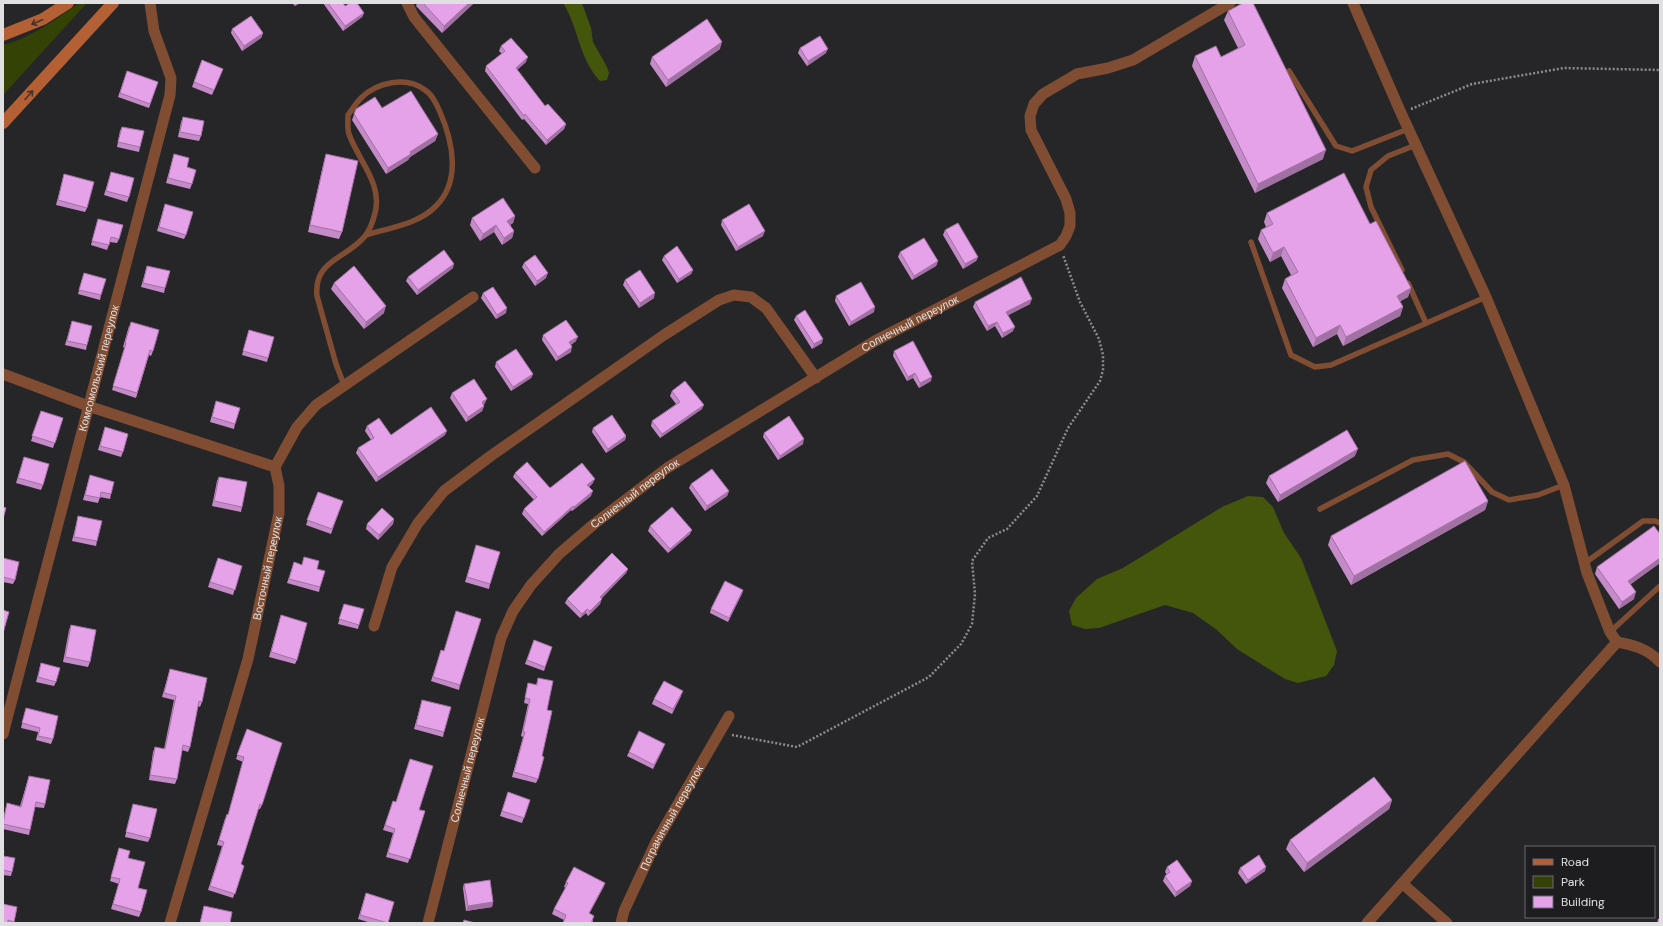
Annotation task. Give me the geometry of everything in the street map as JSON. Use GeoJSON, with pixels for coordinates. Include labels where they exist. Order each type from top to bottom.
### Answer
{"type":"FeatureCollection","features":[{"type":"Feature","properties":{"kind":"main road"},"geometry":{"type":"LineString","coordinates":[[3,35],[43,19],[68,3]]}},
{"type":"Feature","properties":{"kind":"main road"},"geometry":{"type":"LineString","coordinates":[[3,123],[113,3]]}},
{"type":"Feature","properties":{"kind":"street","name":"Комсомольский переулок"},"geometry":{"type":"LineString","coordinates":[[3,734],[170,95],[172,78],[154,30],[150,3]]}},
{"type":"Feature","properties":{"kind":"street"},"geometry":{"type":"LineString","coordinates":[[407,3],[414,17],[535,168]]}},
{"type":"Feature","properties":{"kind":"street"},"geometry":{"type":"LineString","coordinates":[[1060,245],[1070,226],[1070,213],[1066,199],[1031,130],[1030,116],[1034,104],[1043,94],[1077,74],[1108,68],[1133,60],[1230,3]]}},
{"type":"Feature","properties":{"kind":"street"},"geometry":{"type":"LineString","coordinates":[[1353,3],[1408,129],[1486,297],[1564,485],[1585,563],[1610,632],[1617,642],[1636,646],[1652,653],[1660,662]]}},
{"type":"Feature","properties":{"kind":"street","name":"Солнечный переулок"},"geometry":{"type":"LineString","coordinates":[[428,923],[501,638],[513,611],[528,590],[559,554],[594,524],[667,468],[875,341],[1060,245]]}},
{"type":"Feature","properties":{"kind":"street"},"geometry":{"type":"LineString","coordinates":[[374,626],[392,567],[418,523],[444,491],[492,455],[652,344],[719,300],[734,295],[751,297],[766,308],[816,378]]}},
{"type":"Feature","properties":{"kind":"street"},"geometry":{"type":"LineString","coordinates":[[3,374],[88,406],[275,467],[297,427],[316,405],[473,297]]}},
{"type":"Feature","properties":{"kind":"street","name":"Восточный переулок"},"geometry":{"type":"LineString","coordinates":[[170,923],[248,659],[279,513],[280,486],[275,467]]}},
{"type":"Feature","properties":{"kind":"street"},"geometry":{"type":"LineString","coordinates":[[1366,923],[1617,642]]}},
{"type":"Feature","properties":{"kind":"street","name":"Пограничный переулок"},"geometry":{"type":"LineString","coordinates":[[621,923],[624,911],[656,842],[729,716]]}},
{"type":"Feature","properties":{"kind":"street"},"geometry":{"type":"LineString","coordinates":[[1402,884],[1447,923]]}},
{"type":"Feature","properties":{"kind":"lane"},"geometry":{"type":"LineString","coordinates":[[1289,71],[1336,146],[1352,151],[1408,129]]}},
{"type":"Feature","properties":{"kind":"lane"},"geometry":{"type":"LineString","coordinates":[[344,385],[317,296],[316,285],[323,270],[366,235],[376,212],[374,183],[349,133],[348,115],[361,98],[374,89],[388,84],[402,82],[414,84],[426,90],[436,102],[451,141],[453,168],[446,193],[435,207],[424,216],[406,224],[366,235]]}},
{"type":"Feature","properties":{"kind":"lane"},"geometry":{"type":"LineString","coordinates":[[1416,145],[1388,156],[1371,170],[1366,187],[1372,207],[1426,323]]}},
{"type":"Feature","properties":{"kind":"lane"},"geometry":{"type":"LineString","coordinates":[[1251,242],[1291,355],[1315,367],[1331,365],[1486,297]]}},
{"type":"Feature","properties":{"kind":"lane"},"geometry":{"type":"LineString","coordinates":[[1320,509],[1413,460],[1448,454],[1464,462],[1492,492],[1510,500],[1538,494],[1564,485]]}},
{"type":"Feature","properties":{"kind":"lane"},"geometry":{"type":"LineString","coordinates":[[1585,563],[1643,521],[1655,521],[1660,523]]}},
{"type":"Feature","properties":{"kind":"lane"},"geometry":{"type":"LineString","coordinates":[[1610,632],[1660,586]]}},
{"type":"Feature","properties":{"kind":"path"},"geometry":{"type":"LineString","coordinates":[[1401,113],[1472,84],[1564,68],[1660,70]]}},
{"type":"Feature","properties":{"kind":"path"},"geometry":{"type":"LineString","coordinates":[[720,732],[797,746],[930,677],[961,644],[972,624],[975,594],[972,561],[988,538],[1007,529],[1037,496],[1068,428],[1100,381],[1103,370],[1103,355],[1099,339],[1080,302],[1060,245]]}},
{"type":"Feature","properties":{"kind":"green space"},"geometry":{"type":"Polygon","coordinates":[[[79,3],[87,3],[3,95],[3,45],[33,33],[79,3]]]}},
{"type":"Feature","properties":{"kind":"green space"},"geometry":{"type":"Polygon","coordinates":[[[563,3],[582,3],[591,28],[593,42],[609,73],[607,80],[600,81],[587,62],[563,3]]]}},
{"type":"Feature","properties":{"kind":"green space"},"geometry":{"type":"Polygon","coordinates":[[[1248,496],[1263,497],[1273,507],[1284,533],[1301,558],[1337,651],[1334,665],[1326,676],[1298,683],[1285,679],[1237,649],[1217,630],[1193,613],[1165,605],[1099,628],[1085,629],[1072,625],[1069,611],[1076,598],[1097,579],[1123,568],[1222,507],[1248,496]]]}},
{"type":"Feature","properties":{"kind":"building"},"geometry":{"type":"Polygon","coordinates":[[[328,3],[343,3],[345,6],[350,3],[357,3],[364,13],[345,26],[328,3]]]}},
{"type":"Feature","properties":{"kind":"building"},"geometry":{"type":"Polygon","coordinates":[[[423,3],[469,3],[444,26],[423,3]]]}},
{"type":"Feature","properties":{"kind":"building"},"geometry":{"type":"Polygon","coordinates":[[[1243,3],[1253,3],[1326,150],[1258,184],[1195,56],[1216,46],[1221,57],[1245,45],[1228,11],[1243,3]]]}},
{"type":"Feature","properties":{"kind":"building"},"geometry":{"type":"Polygon","coordinates":[[[251,16],[263,33],[244,46],[232,29],[251,16]]]}},
{"type":"Feature","properties":{"kind":"building"},"geometry":{"type":"Polygon","coordinates":[[[707,19],[722,42],[668,80],[652,57],[707,19]]]}},
{"type":"Feature","properties":{"kind":"building"},"geometry":{"type":"Polygon","coordinates":[[[820,36],[828,49],[808,61],[800,48],[820,36]]]}},
{"type":"Feature","properties":{"kind":"building"},"geometry":{"type":"Polygon","coordinates":[[[511,38],[528,57],[516,68],[545,106],[548,104],[566,124],[547,140],[525,114],[524,116],[486,66],[505,51],[501,46],[511,38]]]}},
{"type":"Feature","properties":{"kind":"building"},"geometry":{"type":"Polygon","coordinates":[[[202,60],[223,69],[214,90],[194,82],[202,60]]]}},
{"type":"Feature","properties":{"kind":"building"},"geometry":{"type":"Polygon","coordinates":[[[127,71],[158,82],[150,104],[120,93],[127,71]]]}},
{"type":"Feature","properties":{"kind":"building"},"geometry":{"type":"Polygon","coordinates":[[[411,91],[438,134],[410,152],[411,154],[388,168],[354,114],[356,109],[375,97],[382,108],[411,91]]]}},
{"type":"Feature","properties":{"kind":"building"},"geometry":{"type":"Polygon","coordinates":[[[183,117],[204,121],[201,136],[180,132],[183,117]]]}},
{"type":"Feature","properties":{"kind":"building"},"geometry":{"type":"Polygon","coordinates":[[[122,127],[144,131],[140,147],[118,142],[122,127]]]}},
{"type":"Feature","properties":{"kind":"building"},"geometry":{"type":"Polygon","coordinates":[[[174,154],[189,158],[187,167],[196,170],[192,184],[168,178],[174,154]]]}},
{"type":"Feature","properties":{"kind":"building"},"geometry":{"type":"Polygon","coordinates":[[[326,154],[358,161],[342,232],[310,225],[326,154]]]}},
{"type":"Feature","properties":{"kind":"building"},"geometry":{"type":"Polygon","coordinates":[[[111,172],[134,178],[129,197],[106,191],[111,172]]]}},
{"type":"Feature","properties":{"kind":"building"},"geometry":{"type":"Polygon","coordinates":[[[1344,173],[1370,224],[1376,221],[1411,288],[1397,296],[1403,307],[1346,337],[1340,325],[1316,338],[1285,279],[1298,272],[1284,247],[1273,253],[1261,230],[1273,224],[1267,213],[1344,173]]]}},
{"type":"Feature","properties":{"kind":"building"},"geometry":{"type":"Polygon","coordinates":[[[64,174],[94,182],[87,208],[58,200],[64,174]]]}},
{"type":"Feature","properties":{"kind":"building"},"geometry":{"type":"Polygon","coordinates":[[[503,198],[515,216],[507,221],[514,231],[504,238],[496,225],[483,234],[472,218],[503,198]]]}},
{"type":"Feature","properties":{"kind":"building"},"geometry":{"type":"Polygon","coordinates":[[[165,204],[193,212],[186,235],[159,227],[165,204]]]}},
{"type":"Feature","properties":{"kind":"building"},"geometry":{"type":"Polygon","coordinates":[[[749,204],[765,231],[738,247],[722,220],[749,204]]]}},
{"type":"Feature","properties":{"kind":"building"},"geometry":{"type":"Polygon","coordinates":[[[98,219],[123,225],[119,239],[111,237],[109,245],[92,241],[98,219]]]}},
{"type":"Feature","properties":{"kind":"building"},"geometry":{"type":"Polygon","coordinates":[[[958,223],[978,257],[965,264],[945,230],[958,223]]]}},
{"type":"Feature","properties":{"kind":"building"},"geometry":{"type":"Polygon","coordinates":[[[924,238],[938,261],[914,276],[900,252],[924,238]]]}},
{"type":"Feature","properties":{"kind":"building"},"geometry":{"type":"Polygon","coordinates":[[[677,246],[693,270],[679,279],[664,256],[677,246]]]}},
{"type":"Feature","properties":{"kind":"building"},"geometry":{"type":"Polygon","coordinates":[[[444,250],[454,264],[418,290],[408,277],[444,250]]]}},
{"type":"Feature","properties":{"kind":"building"},"geometry":{"type":"Polygon","coordinates":[[[535,255],[548,273],[537,281],[524,263],[535,255]]]}},
{"type":"Feature","properties":{"kind":"building"},"geometry":{"type":"Polygon","coordinates":[[[147,266],[170,271],[165,288],[143,283],[147,266]]]}},
{"type":"Feature","properties":{"kind":"building"},"geometry":{"type":"Polygon","coordinates":[[[354,266],[386,306],[366,322],[334,283],[354,266]]]}},
{"type":"Feature","properties":{"kind":"building"},"geometry":{"type":"Polygon","coordinates":[[[640,270],[655,293],[640,303],[625,280],[640,270]]]}},
{"type":"Feature","properties":{"kind":"building"},"geometry":{"type":"Polygon","coordinates":[[[84,273],[106,279],[101,295],[79,290],[84,273]]]}},
{"type":"Feature","properties":{"kind":"building"},"geometry":{"type":"Polygon","coordinates":[[[1021,277],[1032,299],[1006,312],[1015,327],[1003,333],[997,322],[988,326],[975,302],[1021,277]]]}},
{"type":"Feature","properties":{"kind":"building"},"geometry":{"type":"Polygon","coordinates":[[[861,282],[875,307],[851,322],[836,296],[861,282]]]}},
{"type":"Feature","properties":{"kind":"building"},"geometry":{"type":"Polygon","coordinates":[[[493,287],[507,308],[497,315],[483,293],[493,287]]]}},
{"type":"Feature","properties":{"kind":"building"},"geometry":{"type":"Polygon","coordinates":[[[805,310],[823,339],[814,344],[796,316],[805,310]]]}},
{"type":"Feature","properties":{"kind":"building"},"geometry":{"type":"Polygon","coordinates":[[[566,320],[578,337],[569,342],[572,347],[558,357],[543,335],[566,320]]]}},
{"type":"Feature","properties":{"kind":"building"},"geometry":{"type":"Polygon","coordinates":[[[72,321],[92,326],[87,345],[67,341],[72,321]]]}},
{"type":"Feature","properties":{"kind":"building"},"geometry":{"type":"Polygon","coordinates":[[[131,322],[159,330],[153,351],[150,350],[137,393],[113,386],[131,322]]]}},
{"type":"Feature","properties":{"kind":"building"},"geometry":{"type":"Polygon","coordinates":[[[249,330],[274,337],[268,358],[243,351],[249,330]]]}},
{"type":"Feature","properties":{"kind":"building"},"geometry":{"type":"Polygon","coordinates":[[[913,341],[932,377],[920,383],[915,373],[908,377],[894,351],[913,341]]]}},
{"type":"Feature","properties":{"kind":"building"},"geometry":{"type":"Polygon","coordinates":[[[516,349],[533,374],[513,387],[496,362],[516,349]]]}},
{"type":"Feature","properties":{"kind":"building"},"geometry":{"type":"Polygon","coordinates":[[[474,379],[487,399],[482,402],[484,406],[468,417],[452,393],[474,379]]]}},
{"type":"Feature","properties":{"kind":"building"},"geometry":{"type":"Polygon","coordinates":[[[685,381],[704,405],[662,434],[652,421],[680,402],[672,391],[685,381]]]}},
{"type":"Feature","properties":{"kind":"building"},"geometry":{"type":"Polygon","coordinates":[[[216,401],[240,408],[235,424],[212,417],[216,401]]]}},
{"type":"Feature","properties":{"kind":"building"},"geometry":{"type":"Polygon","coordinates":[[[431,407],[447,431],[378,477],[358,448],[374,438],[367,426],[379,418],[391,435],[431,407]]]}},
{"type":"Feature","properties":{"kind":"building"},"geometry":{"type":"Polygon","coordinates":[[[41,411],[63,418],[55,443],[32,436],[41,411]]]}},
{"type":"Feature","properties":{"kind":"building"},"geometry":{"type":"Polygon","coordinates":[[[612,415],[626,436],[608,449],[593,428],[612,415]]]}},
{"type":"Feature","properties":{"kind":"building"},"geometry":{"type":"Polygon","coordinates":[[[789,416],[804,439],[780,456],[764,433],[789,416]]]}},
{"type":"Feature","properties":{"kind":"building"},"geometry":{"type":"Polygon","coordinates":[[[105,427],[128,434],[123,452],[100,446],[105,427]]]}},
{"type":"Feature","properties":{"kind":"building"},"geometry":{"type":"Polygon","coordinates":[[[1347,430],[1358,449],[1280,495],[1269,476],[1347,430]]]}},
{"type":"Feature","properties":{"kind":"building"},"geometry":{"type":"Polygon","coordinates":[[[24,457],[49,464],[43,485],[18,478],[24,457]]]}},
{"type":"Feature","properties":{"kind":"building"},"geometry":{"type":"Polygon","coordinates":[[[1465,461],[1488,501],[1354,576],[1331,536],[1465,461]]]}},
{"type":"Feature","properties":{"kind":"building"},"geometry":{"type":"Polygon","coordinates":[[[527,462],[550,488],[582,463],[595,479],[587,485],[593,491],[574,507],[573,506],[544,532],[524,509],[537,497],[515,473],[527,462]]]}},
{"type":"Feature","properties":{"kind":"building"},"geometry":{"type":"Polygon","coordinates":[[[712,469],[729,491],[707,506],[691,484],[712,469]]]}},
{"type":"Feature","properties":{"kind":"building"},"geometry":{"type":"Polygon","coordinates":[[[90,475],[114,482],[111,494],[101,492],[100,498],[85,495],[90,475]]]}},
{"type":"Feature","properties":{"kind":"building"},"geometry":{"type":"Polygon","coordinates":[[[219,477],[247,482],[242,507],[214,501],[219,477]]]}},
{"type":"Feature","properties":{"kind":"building"},"geometry":{"type":"Polygon","coordinates":[[[318,492],[343,501],[332,529],[307,520],[318,492]]]}},
{"type":"Feature","properties":{"kind":"building"},"geometry":{"type":"Polygon","coordinates":[[[3,507],[6,508],[3,519],[3,507]]]}},
{"type":"Feature","properties":{"kind":"building"},"geometry":{"type":"Polygon","coordinates":[[[672,507],[692,530],[670,549],[650,526],[672,507]]]}},
{"type":"Feature","properties":{"kind":"building"},"geometry":{"type":"Polygon","coordinates":[[[382,508],[394,519],[379,535],[367,524],[382,508]]]}},
{"type":"Feature","properties":{"kind":"building"},"geometry":{"type":"Polygon","coordinates":[[[78,516],[102,521],[97,541],[74,537],[78,516]]]}},
{"type":"Feature","properties":{"kind":"building"},"geometry":{"type":"Polygon","coordinates":[[[1654,526],[1660,534],[1660,558],[1628,581],[1636,592],[1622,602],[1597,567],[1654,526]]]}},
{"type":"Feature","properties":{"kind":"building"},"geometry":{"type":"Polygon","coordinates":[[[476,545],[500,552],[490,584],[467,577],[476,545]]]}},
{"type":"Feature","properties":{"kind":"building"},"geometry":{"type":"Polygon","coordinates":[[[612,553],[628,569],[600,597],[602,599],[590,611],[587,609],[582,614],[567,599],[612,553]]]}},
{"type":"Feature","properties":{"kind":"building"},"geometry":{"type":"Polygon","coordinates":[[[304,557],[319,561],[317,569],[325,571],[320,587],[289,579],[294,562],[302,565],[304,557]]]}},
{"type":"Feature","properties":{"kind":"building"},"geometry":{"type":"Polygon","coordinates":[[[3,558],[19,562],[15,580],[3,577],[3,558]]]}},
{"type":"Feature","properties":{"kind":"building"},"geometry":{"type":"Polygon","coordinates":[[[218,558],[242,566],[235,590],[210,582],[218,558]]]}},
{"type":"Feature","properties":{"kind":"building"},"geometry":{"type":"Polygon","coordinates":[[[725,581],[743,590],[729,618],[711,609],[725,581]]]}},
{"type":"Feature","properties":{"kind":"building"},"geometry":{"type":"Polygon","coordinates":[[[344,604],[364,609],[359,625],[339,619],[344,604]]]}},
{"type":"Feature","properties":{"kind":"building"},"geometry":{"type":"Polygon","coordinates":[[[3,610],[9,612],[3,633],[3,610]]]}},
{"type":"Feature","properties":{"kind":"building"},"geometry":{"type":"Polygon","coordinates":[[[456,611],[481,619],[460,685],[433,677],[441,650],[444,651],[456,611]]]}},
{"type":"Feature","properties":{"kind":"building"},"geometry":{"type":"Polygon","coordinates":[[[281,615],[307,623],[297,660],[271,652],[281,615]]]}},
{"type":"Feature","properties":{"kind":"building"},"geometry":{"type":"Polygon","coordinates":[[[71,625],[96,630],[90,662],[65,657],[71,625]]]}},
{"type":"Feature","properties":{"kind":"building"},"geometry":{"type":"Polygon","coordinates":[[[534,640],[552,647],[545,667],[527,660],[534,640]]]}},
{"type":"Feature","properties":{"kind":"building"},"geometry":{"type":"Polygon","coordinates":[[[41,663],[60,668],[56,682],[38,677],[41,663]]]}},
{"type":"Feature","properties":{"kind":"building"},"geometry":{"type":"Polygon","coordinates":[[[170,669],[207,678],[202,702],[199,701],[190,747],[183,745],[177,779],[150,775],[155,747],[165,749],[176,696],[164,693],[170,669]]]}},
{"type":"Feature","properties":{"kind":"building"},"geometry":{"type":"Polygon","coordinates":[[[538,678],[553,681],[547,710],[552,711],[542,756],[544,757],[538,779],[514,772],[525,732],[523,732],[530,699],[525,698],[528,683],[537,685],[538,678]]]}},
{"type":"Feature","properties":{"kind":"building"},"geometry":{"type":"Polygon","coordinates":[[[664,681],[683,691],[673,709],[654,699],[664,681]]]}},
{"type":"Feature","properties":{"kind":"building"},"geometry":{"type":"Polygon","coordinates":[[[422,700],[451,707],[444,732],[416,725],[422,700]]]}},
{"type":"Feature","properties":{"kind":"building"},"geometry":{"type":"Polygon","coordinates":[[[26,708],[58,716],[53,739],[38,736],[40,728],[22,723],[26,708]]]}},
{"type":"Feature","properties":{"kind":"building"},"geometry":{"type":"Polygon","coordinates":[[[247,729],[282,743],[262,805],[260,804],[241,864],[244,866],[235,894],[210,886],[224,842],[219,840],[227,814],[228,815],[244,757],[237,755],[247,729]]]}},
{"type":"Feature","properties":{"kind":"building"},"geometry":{"type":"Polygon","coordinates":[[[639,731],[665,744],[654,765],[629,752],[639,731]]]}},
{"type":"Feature","properties":{"kind":"building"},"geometry":{"type":"Polygon","coordinates":[[[410,759],[433,766],[419,810],[425,811],[410,859],[388,853],[395,829],[385,825],[393,801],[396,802],[410,759]]]}},
{"type":"Feature","properties":{"kind":"building"},"geometry":{"type":"Polygon","coordinates":[[[29,776],[50,780],[45,804],[36,802],[30,830],[3,824],[7,803],[21,807],[29,776]]]}},
{"type":"Feature","properties":{"kind":"building"},"geometry":{"type":"Polygon","coordinates":[[[1374,777],[1392,800],[1307,863],[1290,840],[1374,777]]]}},
{"type":"Feature","properties":{"kind":"building"},"geometry":{"type":"Polygon","coordinates":[[[508,792],[530,800],[524,818],[502,811],[508,792]]]}},
{"type":"Feature","properties":{"kind":"building"},"geometry":{"type":"Polygon","coordinates":[[[133,804],[157,809],[150,838],[126,832],[133,804]]]}},
{"type":"Feature","properties":{"kind":"building"},"geometry":{"type":"Polygon","coordinates":[[[119,848],[130,851],[128,858],[145,862],[138,888],[147,890],[141,912],[113,904],[120,879],[111,877],[119,848]]]}},
{"type":"Feature","properties":{"kind":"building"},"geometry":{"type":"Polygon","coordinates":[[[1259,855],[1266,867],[1248,880],[1240,868],[1259,855]]]}},
{"type":"Feature","properties":{"kind":"building"},"geometry":{"type":"Polygon","coordinates":[[[3,856],[15,858],[12,872],[3,870],[3,856]]]}},
{"type":"Feature","properties":{"kind":"building"},"geometry":{"type":"Polygon","coordinates":[[[1177,860],[1192,881],[1176,892],[1165,876],[1170,872],[1167,867],[1177,860]]]}},
{"type":"Feature","properties":{"kind":"building"},"geometry":{"type":"Polygon","coordinates":[[[574,867],[605,883],[589,913],[594,916],[591,923],[563,923],[566,915],[554,909],[568,883],[566,882],[574,867]]]}},
{"type":"Feature","properties":{"kind":"building"},"geometry":{"type":"Polygon","coordinates":[[[490,880],[493,902],[468,906],[464,884],[490,880]]]}},
{"type":"Feature","properties":{"kind":"building"},"geometry":{"type":"Polygon","coordinates":[[[366,893],[394,902],[388,923],[360,915],[366,893]]]}},
{"type":"Feature","properties":{"kind":"building"},"geometry":{"type":"Polygon","coordinates":[[[3,904],[17,907],[14,922],[8,920],[8,923],[3,923],[3,904]]]}},
{"type":"Feature","properties":{"kind":"building"},"geometry":{"type":"Polygon","coordinates":[[[204,906],[232,912],[230,923],[200,923],[204,906]]]}},
{"type":"Feature","properties":{"kind":"building"},"geometry":{"type":"Polygon","coordinates":[[[464,920],[475,923],[463,923],[464,920]]]}}]}
